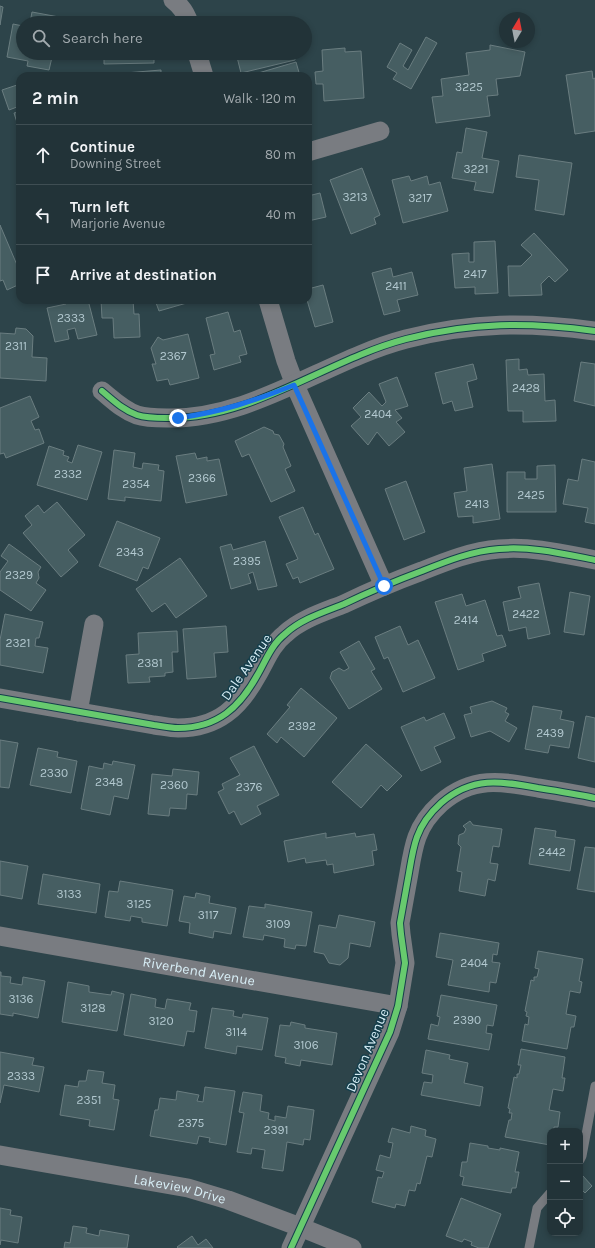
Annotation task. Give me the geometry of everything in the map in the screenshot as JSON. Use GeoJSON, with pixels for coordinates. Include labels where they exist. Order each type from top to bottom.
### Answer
{"type":"FeatureCollection","features":[{"type":"Feature","properties":{"kind":"street"},"geometry":{"type":"LineString","coordinates":[[173,0],[182,8],[186,16]]}},
{"type":"Feature","properties":{"kind":"street"},"geometry":{"type":"LineString","coordinates":[[199,60],[203,72]]}},
{"type":"Feature","properties":{"kind":"street"},"geometry":{"type":"LineString","coordinates":[[312,151],[380,131]]}},
{"type":"Feature","properties":{"kind":"street"},"geometry":{"type":"LineString","coordinates":[[269,304],[294,385],[384,586]]}},
{"type":"Feature","properties":{"kind":"street"},"geometry":{"type":"LineString","coordinates":[[102,391],[122,408],[137,415],[153,418],[178,418],[220,411],[252,401],[294,385],[373,350],[405,339],[437,332],[468,327],[523,324],[552,325],[595,330]]}},
{"type":"Feature","properties":{"kind":"street","name":"Dale Avenue"},"geometry":{"type":"LineString","coordinates":[[0,698],[177,728],[196,727],[215,721],[230,711],[244,696],[254,682],[273,646],[284,634],[298,624],[384,586],[458,556],[485,550],[522,548],[595,560]]}},
{"type":"Feature","properties":{"kind":"street"},"geometry":{"type":"LineString","coordinates":[[78,712],[94,624]]}},
{"type":"Feature","properties":{"kind":"street","name":"Devon Avenue"},"geometry":{"type":"LineString","coordinates":[[291,1248],[390,1032],[398,1006],[405,963],[400,934],[400,923],[413,850],[417,836],[425,821],[437,807],[451,795],[467,787],[496,781],[595,798]]}},
{"type":"Feature","properties":{"kind":"street","name":"Riverbend Avenue"},"geometry":{"type":"LineString","coordinates":[[0,936],[398,1006]]}},
{"type":"Feature","properties":{"kind":"street","name":"Lakeview Drive"},"geometry":{"type":"LineString","coordinates":[[0,1155],[188,1188],[228,1200],[352,1248]]}},
{"type":"Feature","properties":{"kind":"lane"},"geometry":{"type":"LineString","coordinates":[[583,1151],[595,1086]]}},
{"type":"Feature","properties":{"kind":"lane"},"geometry":{"type":"LineString","coordinates":[[529,1248],[537,1208],[547,1196]]}},
{"type":"Feature","properties":{"kind":"building"},"geometry":{"type":"Polygon","coordinates":[[[0,6],[3,7],[0,25],[0,6]]]}},
{"type":"Feature","properties":{"kind":"building"},"geometry":{"type":"Polygon","coordinates":[[[32,12],[54,16],[31,16],[32,12]]]}},
{"type":"Feature","properties":{"kind":"building"},"geometry":{"type":"Polygon","coordinates":[[[13,24],[16,25],[16,59],[7,57],[13,24]]]}},
{"type":"Feature","properties":{"kind":"building"},"geometry":{"type":"Polygon","coordinates":[[[426,37],[437,43],[411,89],[393,79],[397,73],[387,67],[400,43],[412,50],[403,66],[408,70],[426,37]]]}},
{"type":"Feature","properties":{"kind":"building"},"geometry":{"type":"Polygon","coordinates":[[[490,45],[525,52],[520,76],[496,79],[498,95],[487,96],[490,116],[436,123],[432,97],[443,96],[441,79],[469,75],[466,53],[490,50],[490,45]]]}},
{"type":"Feature","properties":{"kind":"building"},"geometry":{"type":"Polygon","coordinates":[[[345,48],[345,52],[361,51],[364,98],[324,101],[323,84],[316,84],[315,72],[323,71],[322,50],[345,48]]]}},
{"type":"Feature","properties":{"kind":"building"},"geometry":{"type":"Polygon","coordinates":[[[23,60],[51,60],[49,70],[27,66],[28,61],[23,60]]]}},
{"type":"Feature","properties":{"kind":"building"},"geometry":{"type":"Polygon","coordinates":[[[104,60],[154,60],[154,63],[104,64],[104,60]]]}},
{"type":"Feature","properties":{"kind":"building"},"geometry":{"type":"Polygon","coordinates":[[[238,60],[295,60],[245,72],[241,72],[238,60]]]}},
{"type":"Feature","properties":{"kind":"building"},"geometry":{"type":"Polygon","coordinates":[[[296,62],[299,72],[262,72],[296,62]]]}},
{"type":"Feature","properties":{"kind":"building"},"geometry":{"type":"Polygon","coordinates":[[[161,70],[161,72],[137,72],[161,70]]]}},
{"type":"Feature","properties":{"kind":"building"},"geometry":{"type":"Polygon","coordinates":[[[592,71],[593,79],[595,78],[595,131],[575,134],[566,75],[592,71]]]}},
{"type":"Feature","properties":{"kind":"building"},"geometry":{"type":"Polygon","coordinates":[[[16,85],[16,107],[9,110],[2,90],[16,85]]]}},
{"type":"Feature","properties":{"kind":"building"},"geometry":{"type":"Polygon","coordinates":[[[466,128],[487,132],[482,158],[499,161],[493,193],[474,190],[476,182],[452,178],[457,152],[462,153],[466,128]]]}},
{"type":"Feature","properties":{"kind":"building"},"geometry":{"type":"Polygon","coordinates":[[[519,155],[572,163],[564,215],[535,210],[539,180],[516,177],[519,155]]]}},
{"type":"Feature","properties":{"kind":"building"},"geometry":{"type":"Polygon","coordinates":[[[362,168],[380,215],[374,218],[376,224],[351,234],[330,180],[362,168]]]}},
{"type":"Feature","properties":{"kind":"building"},"geometry":{"type":"Polygon","coordinates":[[[409,176],[411,181],[427,176],[429,185],[440,182],[448,211],[403,223],[392,180],[409,176]]]}},
{"type":"Feature","properties":{"kind":"building"},"geometry":{"type":"Polygon","coordinates":[[[320,193],[326,217],[312,220],[312,195],[320,193]]]}},
{"type":"Feature","properties":{"kind":"building"},"geometry":{"type":"Polygon","coordinates":[[[0,225],[16,263],[16,286],[7,290],[3,280],[0,281],[0,225]]]}},
{"type":"Feature","properties":{"kind":"building"},"geometry":{"type":"Polygon","coordinates":[[[534,233],[568,270],[555,282],[549,276],[541,284],[542,295],[509,296],[508,266],[521,266],[532,255],[521,245],[534,233]]]}},
{"type":"Feature","properties":{"kind":"building"},"geometry":{"type":"Polygon","coordinates":[[[495,241],[498,293],[475,294],[475,287],[455,288],[452,254],[469,253],[469,262],[474,262],[474,242],[495,241]]]}},
{"type":"Feature","properties":{"kind":"building"},"geometry":{"type":"Polygon","coordinates":[[[391,268],[393,277],[412,272],[418,295],[397,300],[400,311],[384,315],[372,273],[391,268]]]}},
{"type":"Feature","properties":{"kind":"building"},"geometry":{"type":"Polygon","coordinates":[[[323,285],[333,322],[315,327],[308,304],[312,304],[312,288],[323,285]]]}},
{"type":"Feature","properties":{"kind":"building"},"geometry":{"type":"Polygon","coordinates":[[[66,304],[89,304],[97,335],[78,339],[75,328],[67,330],[69,339],[55,342],[47,308],[66,304]]]}},
{"type":"Feature","properties":{"kind":"building"},"geometry":{"type":"Polygon","coordinates":[[[101,304],[133,304],[134,314],[139,314],[140,337],[114,338],[113,318],[102,318],[101,304]]]}},
{"type":"Feature","properties":{"kind":"building"},"geometry":{"type":"Polygon","coordinates":[[[156,304],[183,304],[159,311],[156,304]]]}},
{"type":"Feature","properties":{"kind":"building"},"geometry":{"type":"Polygon","coordinates":[[[228,312],[234,332],[240,330],[247,354],[239,356],[241,362],[214,370],[210,355],[215,354],[206,318],[228,312]]]}},
{"type":"Feature","properties":{"kind":"building"},"geometry":{"type":"Polygon","coordinates":[[[16,328],[26,329],[33,336],[32,357],[47,358],[46,381],[0,378],[0,333],[15,334],[16,328]]]}},
{"type":"Feature","properties":{"kind":"building"},"geometry":{"type":"Polygon","coordinates":[[[188,334],[199,378],[170,385],[168,379],[157,381],[152,364],[156,364],[151,348],[158,337],[163,340],[188,334]]]}},
{"type":"Feature","properties":{"kind":"building"},"geometry":{"type":"Polygon","coordinates":[[[519,359],[519,370],[527,369],[528,375],[544,374],[545,401],[555,400],[556,421],[523,422],[523,411],[508,411],[506,360],[519,359]]]}},
{"type":"Feature","properties":{"kind":"building"},"geometry":{"type":"Polygon","coordinates":[[[581,362],[595,364],[595,406],[574,401],[581,362]]]}},
{"type":"Feature","properties":{"kind":"building"},"geometry":{"type":"Polygon","coordinates":[[[473,364],[477,379],[467,382],[473,407],[455,411],[452,401],[443,404],[435,373],[473,364]]]}},
{"type":"Feature","properties":{"kind":"building"},"geometry":{"type":"Polygon","coordinates":[[[397,377],[408,406],[395,410],[402,418],[396,422],[405,432],[389,446],[377,432],[368,445],[351,426],[361,417],[353,408],[369,392],[382,406],[386,402],[379,384],[397,377]]]}},
{"type":"Feature","properties":{"kind":"building"},"geometry":{"type":"Polygon","coordinates":[[[30,396],[39,417],[31,421],[35,430],[39,429],[44,443],[6,458],[4,453],[0,454],[0,408],[30,396]]]}},
{"type":"Feature","properties":{"kind":"building"},"geometry":{"type":"Polygon","coordinates":[[[264,427],[273,431],[274,434],[279,435],[284,444],[283,447],[291,466],[285,469],[295,491],[271,502],[249,454],[242,457],[235,441],[264,427]]]}},
{"type":"Feature","properties":{"kind":"building"},"geometry":{"type":"Polygon","coordinates":[[[78,445],[102,452],[87,500],[37,485],[49,446],[64,451],[63,455],[69,457],[67,461],[72,463],[78,445]]]}},
{"type":"Feature","properties":{"kind":"building"},"geometry":{"type":"Polygon","coordinates":[[[114,450],[135,453],[133,467],[142,469],[143,463],[159,465],[158,470],[164,471],[161,501],[125,497],[125,501],[108,499],[114,450]]]}},
{"type":"Feature","properties":{"kind":"building"},"geometry":{"type":"Polygon","coordinates":[[[195,453],[197,459],[207,457],[207,461],[219,459],[227,495],[186,503],[176,456],[195,453]]]}},
{"type":"Feature","properties":{"kind":"building"},"geometry":{"type":"Polygon","coordinates":[[[582,459],[595,462],[595,524],[585,522],[588,508],[563,504],[568,479],[578,481],[582,459]]]}},
{"type":"Feature","properties":{"kind":"building"},"geometry":{"type":"Polygon","coordinates":[[[492,464],[500,519],[473,523],[473,516],[458,517],[454,493],[467,491],[464,468],[492,464]]]}},
{"type":"Feature","properties":{"kind":"building"},"geometry":{"type":"Polygon","coordinates":[[[555,465],[556,512],[507,512],[507,472],[525,472],[525,479],[537,479],[537,466],[555,465]]]}},
{"type":"Feature","properties":{"kind":"building"},"geometry":{"type":"Polygon","coordinates":[[[406,481],[425,532],[404,540],[385,489],[406,481]]]}},
{"type":"Feature","properties":{"kind":"building"},"geometry":{"type":"Polygon","coordinates":[[[57,502],[85,535],[68,550],[78,562],[61,577],[23,533],[32,525],[25,516],[38,505],[44,513],[57,502]]]}},
{"type":"Feature","properties":{"kind":"building"},"geometry":{"type":"Polygon","coordinates":[[[303,507],[315,535],[318,533],[334,569],[300,583],[298,577],[293,579],[286,564],[298,559],[279,517],[303,507]]]}},
{"type":"Feature","properties":{"kind":"building"},"geometry":{"type":"Polygon","coordinates":[[[117,521],[160,538],[148,569],[143,567],[137,581],[99,566],[117,521]]]}},
{"type":"Feature","properties":{"kind":"building"},"geometry":{"type":"Polygon","coordinates":[[[265,541],[277,586],[258,590],[253,572],[248,574],[251,583],[231,589],[220,547],[231,544],[233,550],[265,541]]]}},
{"type":"Feature","properties":{"kind":"building"},"geometry":{"type":"Polygon","coordinates":[[[9,544],[41,567],[38,572],[39,578],[36,583],[46,590],[31,611],[0,590],[0,572],[8,561],[1,556],[9,544]]]}},
{"type":"Feature","properties":{"kind":"building"},"geometry":{"type":"Polygon","coordinates":[[[180,558],[207,596],[176,618],[165,603],[152,612],[136,589],[180,558]]]}},
{"type":"Feature","properties":{"kind":"building"},"geometry":{"type":"Polygon","coordinates":[[[539,583],[550,634],[528,639],[526,627],[509,631],[503,602],[521,598],[518,587],[539,583]]]}},
{"type":"Feature","properties":{"kind":"building"},"geometry":{"type":"Polygon","coordinates":[[[570,592],[590,596],[584,635],[564,632],[570,592]]]}},
{"type":"Feature","properties":{"kind":"building"},"geometry":{"type":"Polygon","coordinates":[[[462,594],[466,606],[485,600],[497,636],[502,635],[506,646],[482,654],[484,661],[458,670],[435,602],[462,594]]]}},
{"type":"Feature","properties":{"kind":"building"},"geometry":{"type":"Polygon","coordinates":[[[5,614],[43,622],[39,638],[36,638],[35,646],[48,648],[43,673],[0,665],[0,640],[5,614]]]}},
{"type":"Feature","properties":{"kind":"building"},"geometry":{"type":"Polygon","coordinates":[[[226,626],[228,652],[214,653],[216,677],[187,679],[183,629],[226,626]]]}},
{"type":"Feature","properties":{"kind":"building"},"geometry":{"type":"Polygon","coordinates":[[[400,626],[408,645],[418,640],[435,678],[403,692],[388,657],[384,659],[375,637],[400,626]]]}},
{"type":"Feature","properties":{"kind":"building"},"geometry":{"type":"Polygon","coordinates":[[[177,631],[178,652],[172,652],[173,672],[165,673],[165,676],[149,677],[150,682],[128,683],[126,655],[139,654],[138,633],[177,631]]]}},
{"type":"Feature","properties":{"kind":"building"},"geometry":{"type":"Polygon","coordinates":[[[359,641],[375,669],[371,671],[382,689],[349,709],[330,678],[332,672],[339,668],[344,671],[349,668],[340,652],[359,641]]]}},
{"type":"Feature","properties":{"kind":"building"},"geometry":{"type":"Polygon","coordinates":[[[301,688],[337,718],[304,757],[281,737],[277,743],[267,734],[290,707],[287,705],[301,688]]]}},
{"type":"Feature","properties":{"kind":"building"},"geometry":{"type":"Polygon","coordinates":[[[492,701],[507,708],[505,712],[509,714],[505,721],[517,728],[509,742],[490,731],[471,737],[464,715],[472,713],[470,707],[492,701]]]}},
{"type":"Feature","properties":{"kind":"building"},"geometry":{"type":"Polygon","coordinates":[[[533,706],[562,711],[560,719],[574,722],[569,748],[550,745],[548,753],[525,749],[533,706]]]}},
{"type":"Feature","properties":{"kind":"building"},"geometry":{"type":"Polygon","coordinates":[[[444,713],[455,738],[434,747],[441,762],[421,771],[401,727],[424,717],[426,721],[444,713]]]}},
{"type":"Feature","properties":{"kind":"building"},"geometry":{"type":"Polygon","coordinates":[[[586,716],[595,718],[595,762],[578,758],[586,716]]]}},
{"type":"Feature","properties":{"kind":"building"},"geometry":{"type":"Polygon","coordinates":[[[0,740],[18,743],[9,788],[0,787],[0,740]]]}},
{"type":"Feature","properties":{"kind":"building"},"geometry":{"type":"Polygon","coordinates":[[[366,744],[402,776],[387,791],[381,785],[361,808],[332,782],[366,744]]]}},
{"type":"Feature","properties":{"kind":"building"},"geometry":{"type":"Polygon","coordinates":[[[254,746],[279,795],[257,806],[261,814],[241,825],[234,811],[229,814],[218,792],[224,789],[222,784],[240,775],[230,758],[254,746]]]}},
{"type":"Feature","properties":{"kind":"building"},"geometry":{"type":"Polygon","coordinates":[[[38,748],[58,752],[57,757],[77,761],[71,793],[30,785],[38,748]]]}},
{"type":"Feature","properties":{"kind":"building"},"geometry":{"type":"Polygon","coordinates":[[[113,761],[135,765],[128,799],[114,796],[110,815],[81,809],[89,766],[103,769],[104,763],[112,765],[113,761]]]}},
{"type":"Feature","properties":{"kind":"building"},"geometry":{"type":"Polygon","coordinates":[[[173,769],[199,772],[197,795],[187,794],[186,809],[170,808],[169,816],[148,814],[152,774],[172,776],[173,769]]]}},
{"type":"Feature","properties":{"kind":"building"},"geometry":{"type":"Polygon","coordinates":[[[470,821],[473,825],[502,829],[499,847],[493,846],[490,863],[498,864],[495,881],[488,879],[485,896],[459,891],[462,872],[457,871],[461,847],[458,844],[459,835],[464,833],[466,829],[463,826],[470,821]]]}},
{"type":"Feature","properties":{"kind":"building"},"geometry":{"type":"Polygon","coordinates":[[[535,828],[556,831],[555,837],[575,840],[570,871],[529,864],[535,828]]]}},
{"type":"Feature","properties":{"kind":"building"},"geometry":{"type":"Polygon","coordinates":[[[326,833],[326,838],[355,833],[356,837],[374,834],[377,850],[372,851],[374,865],[334,873],[333,864],[327,865],[326,860],[306,863],[305,858],[288,862],[284,841],[326,833]]]}},
{"type":"Feature","properties":{"kind":"building"},"geometry":{"type":"Polygon","coordinates":[[[585,847],[595,848],[595,892],[577,889],[585,847]]]}},
{"type":"Feature","properties":{"kind":"building"},"geometry":{"type":"Polygon","coordinates":[[[0,861],[28,866],[22,899],[0,895],[0,861]]]}},
{"type":"Feature","properties":{"kind":"building"},"geometry":{"type":"Polygon","coordinates":[[[43,874],[100,884],[96,913],[38,904],[43,874]]]}},
{"type":"Feature","properties":{"kind":"building"},"geometry":{"type":"Polygon","coordinates":[[[120,881],[173,890],[167,926],[142,922],[142,918],[131,916],[130,921],[105,917],[109,891],[118,892],[120,881]]]}},
{"type":"Feature","properties":{"kind":"building"},"geometry":{"type":"Polygon","coordinates":[[[196,893],[210,896],[209,903],[236,908],[231,934],[214,931],[213,938],[189,933],[190,923],[179,921],[184,896],[195,898],[196,893]]]}},
{"type":"Feature","properties":{"kind":"building"},"geometry":{"type":"Polygon","coordinates":[[[265,904],[312,912],[306,946],[296,945],[295,949],[284,947],[285,939],[264,935],[263,940],[243,937],[249,906],[265,908],[265,904]]]}},
{"type":"Feature","properties":{"kind":"building"},"geometry":{"type":"Polygon","coordinates":[[[339,915],[375,922],[370,947],[350,943],[348,958],[340,965],[329,963],[324,954],[314,952],[319,925],[336,928],[339,915]]]}},
{"type":"Feature","properties":{"kind":"building"},"geometry":{"type":"Polygon","coordinates":[[[440,933],[499,943],[497,955],[493,954],[492,962],[500,963],[496,983],[490,982],[489,992],[448,985],[453,960],[436,957],[440,933]]]}},
{"type":"Feature","properties":{"kind":"building"},"geometry":{"type":"Polygon","coordinates":[[[538,951],[583,959],[579,981],[582,982],[580,993],[570,991],[566,1014],[576,1016],[574,1027],[571,1027],[567,1049],[522,1041],[525,1024],[528,1025],[529,1017],[526,1016],[527,1012],[525,1011],[531,980],[534,981],[534,977],[537,977],[539,969],[535,968],[538,951]]]}},
{"type":"Feature","properties":{"kind":"building"},"geometry":{"type":"Polygon","coordinates":[[[0,972],[1,976],[11,977],[10,983],[22,985],[23,977],[45,981],[38,1018],[13,1013],[13,1016],[0,1014],[0,972]]]}},
{"type":"Feature","properties":{"kind":"building"},"geometry":{"type":"Polygon","coordinates":[[[68,982],[89,986],[89,992],[111,995],[112,991],[124,994],[117,1031],[62,1022],[68,982]]]}},
{"type":"Feature","properties":{"kind":"building"},"geometry":{"type":"Polygon","coordinates":[[[131,994],[156,999],[155,1007],[165,1009],[167,999],[191,1003],[189,1010],[197,1011],[194,1032],[187,1031],[184,1046],[124,1035],[131,994]]]}},
{"type":"Feature","properties":{"kind":"building"},"geometry":{"type":"Polygon","coordinates":[[[441,995],[497,1005],[493,1026],[487,1025],[486,1033],[492,1034],[489,1050],[428,1039],[431,1024],[438,1026],[440,1017],[437,1016],[441,995]]]}},
{"type":"Feature","properties":{"kind":"building"},"geometry":{"type":"Polygon","coordinates":[[[212,1008],[234,1011],[233,1016],[242,1018],[243,1014],[268,1018],[262,1050],[237,1046],[236,1054],[205,1048],[212,1008]]]}},
{"type":"Feature","properties":{"kind":"building"},"geometry":{"type":"Polygon","coordinates":[[[291,1022],[305,1025],[305,1028],[337,1033],[332,1065],[301,1060],[300,1066],[285,1063],[286,1058],[275,1056],[280,1025],[290,1026],[291,1022]]]}},
{"type":"Feature","properties":{"kind":"building"},"geometry":{"type":"Polygon","coordinates":[[[521,1049],[565,1057],[562,1078],[565,1078],[563,1091],[553,1089],[549,1110],[560,1112],[558,1127],[547,1128],[547,1144],[505,1137],[509,1120],[511,1120],[512,1113],[509,1113],[510,1109],[508,1108],[514,1077],[517,1078],[521,1065],[518,1065],[521,1049]]]}},
{"type":"Feature","properties":{"kind":"building"},"geometry":{"type":"Polygon","coordinates":[[[426,1050],[450,1055],[449,1059],[468,1063],[464,1083],[483,1087],[480,1106],[421,1095],[424,1082],[432,1083],[433,1075],[422,1073],[426,1050]]]}},
{"type":"Feature","properties":{"kind":"building"},"geometry":{"type":"Polygon","coordinates":[[[0,1052],[34,1058],[32,1065],[44,1067],[39,1092],[4,1085],[0,1103],[0,1052]]]}},
{"type":"Feature","properties":{"kind":"building"},"geometry":{"type":"Polygon","coordinates":[[[88,1070],[104,1072],[102,1083],[115,1085],[113,1099],[119,1100],[114,1130],[89,1126],[90,1120],[60,1115],[65,1085],[78,1087],[79,1081],[86,1081],[88,1070]]]}},
{"type":"Feature","properties":{"kind":"building"},"geometry":{"type":"Polygon","coordinates":[[[205,1087],[235,1091],[226,1145],[209,1142],[210,1138],[199,1136],[197,1144],[150,1136],[155,1110],[158,1110],[160,1098],[176,1100],[177,1091],[199,1095],[197,1101],[203,1102],[205,1087]]]}},
{"type":"Feature","properties":{"kind":"building"},"geometry":{"type":"Polygon","coordinates":[[[243,1092],[262,1095],[260,1111],[269,1113],[268,1119],[275,1121],[275,1116],[286,1118],[288,1106],[314,1110],[310,1140],[304,1139],[303,1145],[287,1142],[283,1171],[262,1168],[265,1150],[252,1148],[251,1154],[237,1152],[244,1113],[239,1112],[243,1092]]]}},
{"type":"Feature","properties":{"kind":"building"},"geometry":{"type":"Polygon","coordinates":[[[411,1126],[426,1130],[425,1136],[436,1139],[432,1157],[427,1156],[420,1184],[417,1183],[415,1191],[409,1190],[405,1206],[396,1204],[395,1208],[372,1202],[378,1177],[382,1178],[384,1172],[376,1170],[380,1155],[390,1158],[393,1143],[388,1142],[392,1128],[410,1133],[411,1126]]]}},
{"type":"Feature","properties":{"kind":"building"},"geometry":{"type":"Polygon","coordinates":[[[470,1143],[488,1146],[488,1148],[500,1150],[500,1148],[519,1152],[515,1172],[519,1172],[516,1188],[512,1188],[511,1193],[462,1185],[464,1177],[460,1176],[462,1162],[467,1162],[470,1143]]]}},
{"type":"Feature","properties":{"kind":"building"},"geometry":{"type":"Polygon","coordinates":[[[583,1176],[592,1186],[585,1193],[583,1191],[583,1176]]]}},
{"type":"Feature","properties":{"kind":"building"},"geometry":{"type":"Polygon","coordinates":[[[461,1198],[501,1214],[488,1248],[479,1248],[471,1245],[472,1242],[464,1239],[462,1242],[446,1236],[461,1198]]]}},
{"type":"Feature","properties":{"kind":"building"},"geometry":{"type":"Polygon","coordinates":[[[0,1208],[11,1210],[10,1215],[22,1217],[18,1243],[1,1240],[0,1245],[0,1208]]]}},
{"type":"Feature","properties":{"kind":"building"},"geometry":{"type":"Polygon","coordinates":[[[73,1226],[87,1228],[86,1233],[99,1236],[100,1230],[129,1235],[127,1248],[64,1248],[65,1242],[70,1243],[73,1226]]]}},
{"type":"Feature","properties":{"kind":"building"},"geometry":{"type":"Polygon","coordinates":[[[192,1236],[198,1245],[206,1239],[213,1248],[177,1247],[192,1236]]]}},
{"type":"Feature","properties":{"kind":"cycle path"},"geometry":{"type":"LineString","coordinates":[[102,391],[123,408],[140,416],[152,418],[198,416],[229,409],[259,399],[347,360],[406,339],[430,333],[454,329],[500,325],[546,326],[595,331]]}},
{"type":"Feature","properties":{"kind":"cycle path"},"geometry":{"type":"LineString","coordinates":[[0,698],[169,727],[192,727],[205,724],[216,720],[235,706],[251,686],[273,647],[280,638],[298,624],[313,616],[450,560],[489,550],[511,548],[536,550],[595,560]]}},
{"type":"Feature","properties":{"kind":"cycle path"},"geometry":{"type":"LineString","coordinates":[[291,1248],[390,1032],[398,1006],[405,963],[400,923],[413,850],[424,822],[437,806],[453,794],[464,788],[487,783],[512,784],[595,798]]}},
{"type":"Feature","properties":{"kind":"route"},"geometry":{"type":"LineString","coordinates":[[178,418],[220,411],[294,385],[384,586]]}}]}
